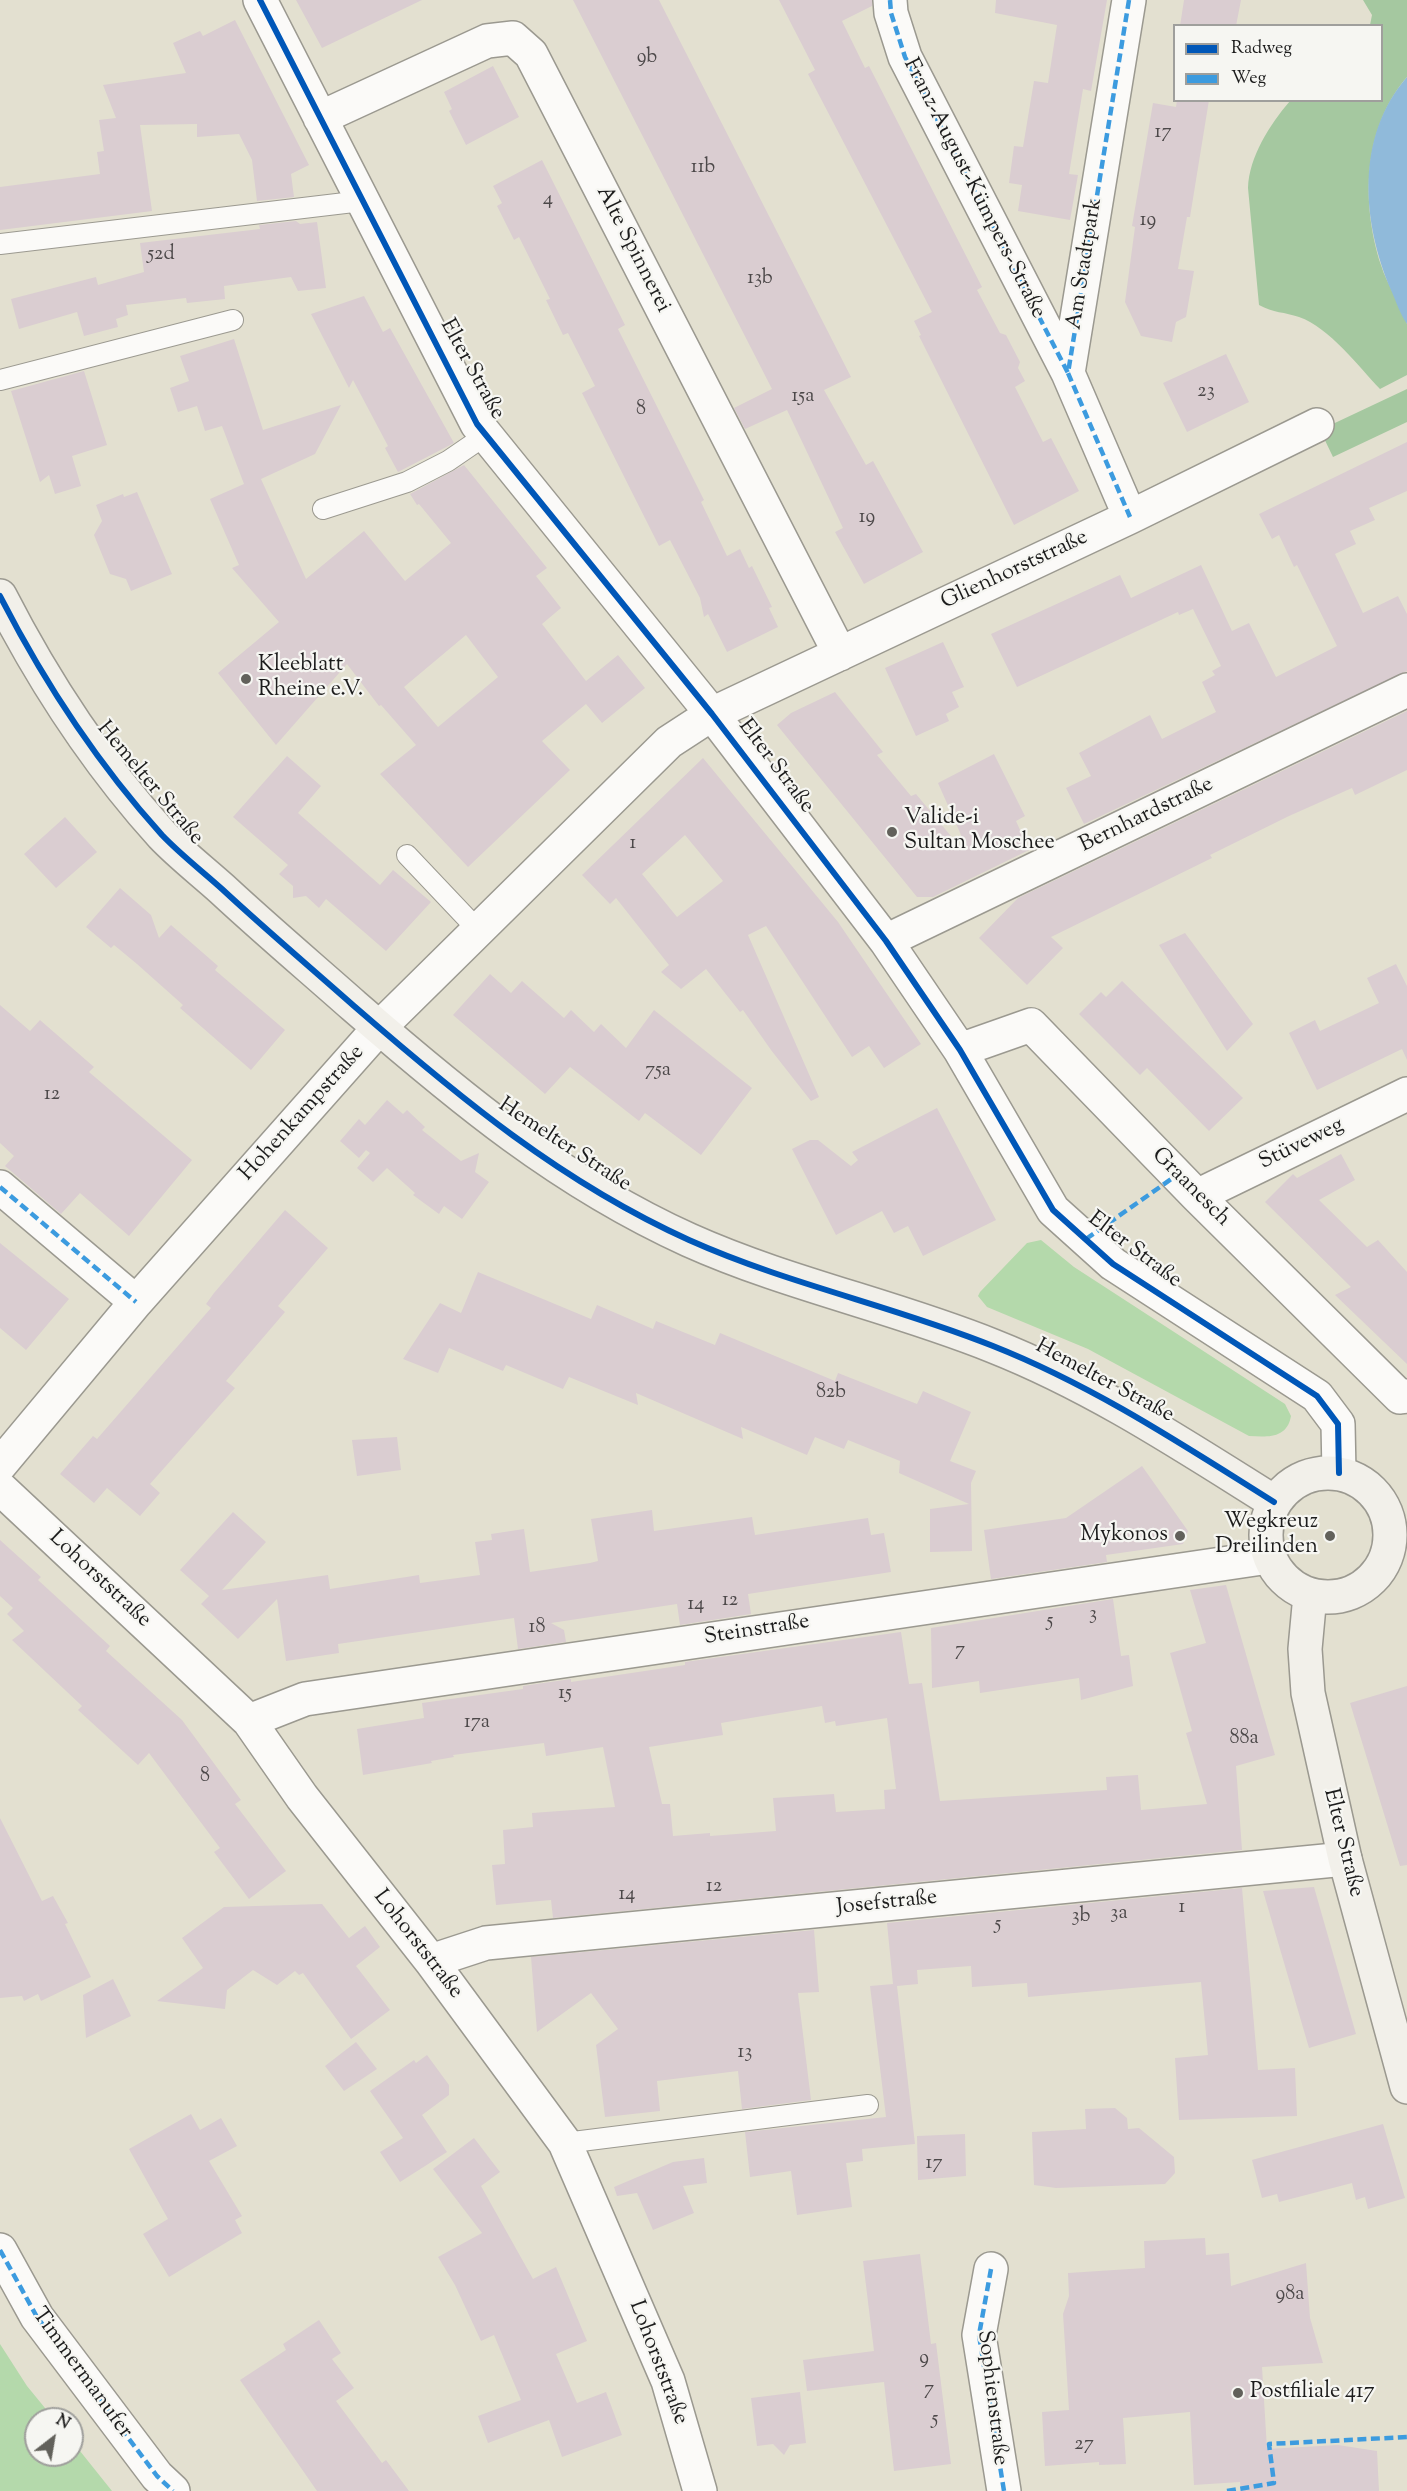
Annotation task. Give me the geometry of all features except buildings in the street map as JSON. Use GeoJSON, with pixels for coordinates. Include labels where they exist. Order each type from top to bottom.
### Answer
{"type":"FeatureCollection","features":[{"type":"Feature","properties":{"kind":"main road","name":"Hemelter Straße"},"geometry":{"type":"LineString","coordinates":[[0,596],[60,702],[107,770],[165,837],[380,1028],[473,1107],[524,1146],[633,1213],[692,1241],[770,1271],[989,1344],[1048,1369],[1118,1405],[1274,1502]]}},
{"type":"Feature","properties":{"kind":"main road"},"geometry":{"type":"LineString","coordinates":[[1339,1473],[1360,1481],[1378,1496],[1399,1540],[1382,1566],[1364,1586],[1338,1597],[1310,1595],[1293,1586],[1279,1573],[1269,1557],[1265,1538],[1267,1519],[1274,1502],[1291,1484],[1314,1474],[1339,1473]]}},
{"type":"Feature","properties":{"kind":"main road","name":"Elter Straße"},"geometry":{"type":"LineString","coordinates":[[1310,1595],[1305,1649],[1308,1693],[1345,1859],[1407,2087]]}},
{"type":"Feature","properties":{"kind":"street","name":"Elter Straße"},"geometry":{"type":"LineString","coordinates":[[260,0],[477,424],[712,714],[886,941],[960,1050],[1053,1210],[1113,1264],[1317,1396],[1338,1424],[1339,1473]]}},
{"type":"Feature","properties":{"kind":"street","name":"Franz-August-Kümpers-Straße"},"geometry":{"type":"LineString","coordinates":[[890,0],[891,13],[905,57],[1068,373]]}},
{"type":"Feature","properties":{"kind":"street","name":"Am Stadtpark"},"geometry":{"type":"LineString","coordinates":[[1068,373],[1130,0]]}},
{"type":"Feature","properties":{"kind":"street","name":"Alte Spinnerei"},"geometry":{"type":"LineString","coordinates":[[320,118],[487,41],[513,38],[531,54],[840,654]]}},
{"type":"Feature","properties":{"kind":"street"},"geometry":{"type":"LineString","coordinates":[[1068,373],[1131,517]]}},
{"type":"Feature","properties":{"kind":"street","name":"Glienhorststraße"},"geometry":{"type":"LineString","coordinates":[[712,714],[1131,517],[1317,425]]}},
{"type":"Feature","properties":{"kind":"street","name":"Bernhardstraße"},"geometry":{"type":"LineString","coordinates":[[886,941],[1407,690]]}},
{"type":"Feature","properties":{"kind":"street","name":"Hohenkampstraße"},"geometry":{"type":"LineString","coordinates":[[0,1465],[136,1302],[380,1028],[669,742],[712,714]]}},
{"type":"Feature","properties":{"kind":"street","name":"Graanesch"},"geometry":{"type":"LineString","coordinates":[[960,1050],[1031,1025],[1197,1196],[1400,1397],[1407,1396]]}},
{"type":"Feature","properties":{"kind":"street","name":"Stüveweg"},"geometry":{"type":"LineString","coordinates":[[1197,1196],[1407,1094]]}},
{"type":"Feature","properties":{"kind":"street"},"geometry":{"type":"LineString","coordinates":[[0,1187],[136,1302]]}},
{"type":"Feature","properties":{"kind":"street","name":"Lohorststraße"},"geometry":{"type":"LineString","coordinates":[[0,1488],[249,1721],[302,1797],[431,1961],[566,2143],[668,2381],[700,2491]]}},
{"type":"Feature","properties":{"kind":"street","name":"Steinstraße"},"geometry":{"type":"LineString","coordinates":[[249,1721],[305,1699],[1269,1557]]}},
{"type":"Feature","properties":{"kind":"street","name":"Josefstraße"},"geometry":{"type":"LineString","coordinates":[[431,1961],[486,1943],[1345,1859]]}},
{"type":"Feature","properties":{"kind":"street","name":"Timmermanufer"},"geometry":{"type":"LineString","coordinates":[[0,2250],[37,2317],[157,2476],[173,2491]]}},
{"type":"Feature","properties":{"kind":"street","name":"Sophienstraße"},"geometry":{"type":"LineString","coordinates":[[991,2269],[979,2335],[1004,2491]]}},
{"type":"Feature","properties":{"kind":"lane"},"geometry":{"type":"LineString","coordinates":[[0,244],[362,201]]}},
{"type":"Feature","properties":{"kind":"lane"},"geometry":{"type":"LineString","coordinates":[[0,380],[233,320]]}},
{"type":"Feature","properties":{"kind":"lane"},"geometry":{"type":"LineString","coordinates":[[323,509],[407,482],[448,461],[486,435]]}},
{"type":"Feature","properties":{"kind":"lane"},"geometry":{"type":"LineString","coordinates":[[406,855],[478,930]]}},
{"type":"Feature","properties":{"kind":"lane"},"geometry":{"type":"LineString","coordinates":[[566,2143],[868,2105]]}},
{"type":"Feature","properties":{"kind":"green space"},"geometry":{"type":"Polygon","coordinates":[[[1363,0],[1407,0],[1407,77],[1392,97],[1374,143],[1369,192],[1370,217],[1381,265],[1407,324],[1407,375],[1380,389],[1343,348],[1322,330],[1299,317],[1269,310],[1259,305],[1248,188],[1256,153],[1275,120],[1289,102],[1383,102],[1383,24],[1370,24],[1372,15],[1363,0]]]}},
{"type":"Feature","properties":{"kind":"green space"},"geometry":{"type":"Polygon","coordinates":[[[1407,389],[1407,422],[1333,457],[1320,430],[1407,389]]]}},
{"type":"Feature","properties":{"kind":"green space"},"geometry":{"type":"Polygon","coordinates":[[[1041,1240],[1074,1267],[1285,1404],[1291,1416],[1289,1424],[1281,1433],[1275,1435],[1249,1436],[1088,1349],[987,1307],[978,1296],[980,1292],[1027,1243],[1041,1240]]]}},
{"type":"Feature","properties":{"kind":"green space"},"geometry":{"type":"Polygon","coordinates":[[[0,2344],[27,2386],[44,2407],[24,2407],[24,2467],[84,2467],[84,2456],[112,2491],[0,2491],[0,2344]]]}},
{"type":"Feature","properties":{"kind":"water"},"geometry":{"type":"Polygon","coordinates":[[[1407,77],[1407,324],[1381,264],[1370,209],[1369,180],[1371,153],[1378,126],[1390,101],[1407,77]]]}},
{"type":"Feature","properties":{"kind":"marked path"},"geometry":{"type":"LineString","coordinates":[[890,0],[891,13],[905,57],[1068,373]]}},
{"type":"Feature","properties":{"kind":"marked path"},"geometry":{"type":"LineString","coordinates":[[1129,0],[1068,373],[1130,517]]}},
{"type":"Feature","properties":{"kind":"marked path"},"geometry":{"type":"LineString","coordinates":[[1086,1239],[1177,1175]]}},
{"type":"Feature","properties":{"kind":"marked path"},"geometry":{"type":"LineString","coordinates":[[0,1187],[136,1302]]}},
{"type":"Feature","properties":{"kind":"marked path"},"geometry":{"type":"LineString","coordinates":[[0,2250],[37,2317],[157,2476],[173,2491]]}},
{"type":"Feature","properties":{"kind":"marked path"},"geometry":{"type":"LineString","coordinates":[[991,2269],[979,2335],[1004,2491]]}},
{"type":"Feature","properties":{"kind":"marked path"},"geometry":{"type":"LineString","coordinates":[[1227,2491],[1274,2483],[1269,2444],[1407,2437]]}},
{"type":"Feature","properties":{"kind":"cycle path"},"geometry":{"type":"LineString","coordinates":[[260,0],[477,424],[712,714],[886,941],[960,1050],[1053,1210],[1113,1264],[1317,1396],[1338,1424],[1339,1473]]}},
{"type":"Feature","properties":{"kind":"cycle path"},"geometry":{"type":"LineString","coordinates":[[0,596],[35,660],[73,721],[115,779],[162,835],[394,1040],[513,1136],[598,1192],[689,1240],[764,1270],[956,1332],[1067,1379],[1137,1418],[1274,1502]]}},
{"type":"Feature","properties":{"kind":"place","name":"Kleeblatt Rheine e.V."},"geometry":{"type":"Point","coordinates":[246,679]}},
{"type":"Feature","properties":{"kind":"place","name":"Valide-i Sultan Moschee"},"geometry":{"type":"Point","coordinates":[892,832]}},
{"type":"Feature","properties":{"kind":"place","name":"Mykonos"},"geometry":{"type":"Point","coordinates":[1180,1536]}},
{"type":"Feature","properties":{"kind":"place","name":"Wegkreuz Dreilinden"},"geometry":{"type":"Point","coordinates":[1330,1536]}},
{"type":"Feature","properties":{"kind":"place","name":"Postfiliale 417"},"geometry":{"type":"Point","coordinates":[1238,2393]}}]}
